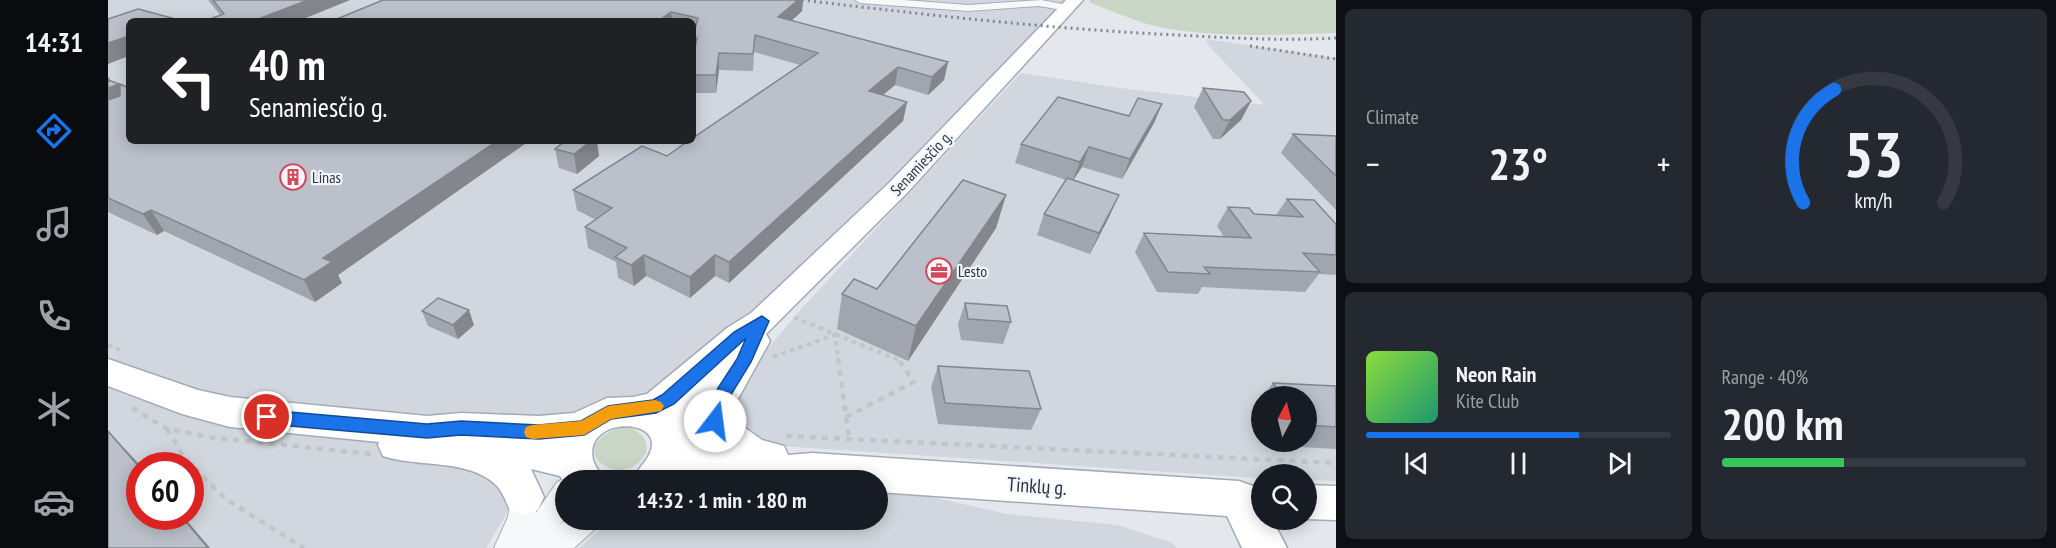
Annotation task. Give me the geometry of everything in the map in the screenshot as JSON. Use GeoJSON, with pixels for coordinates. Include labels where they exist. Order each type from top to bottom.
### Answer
{"type":"FeatureCollection","features":[{"type":"Feature","properties":{"kind":"main road","name":"Senamiesčio g."},"geometry":{"type":"LineString","coordinates":[[715,421],[716,405],[743,362],[898,188],[1071,4]]}},
{"type":"Feature","properties":{"kind":"main road","name":"Senamiesčio g."},"geometry":{"type":"LineString","coordinates":[[576,468],[608,413],[636,411],[656,406],[668,399],[739,336],[762,340]]}},
{"type":"Feature","properties":{"kind":"main road","name":"Senamiesčio g."},"geometry":{"type":"LineString","coordinates":[[662,457],[715,380],[762,340]]}},
{"type":"Feature","properties":{"kind":"main road"},"geometry":{"type":"LineString","coordinates":[[118,362],[144,387],[230,412],[427,431],[456,440],[531,452],[576,468]]}},
{"type":"Feature","properties":{"kind":"main road"},"geometry":{"type":"LineString","coordinates":[[636,411],[656,419],[662,457]]}},
{"type":"Feature","properties":{"kind":"main road","name":"Tinklų g."},"geometry":{"type":"LineString","coordinates":[[715,421],[722,434],[763,445],[784,461],[812,470]]}},
{"type":"Feature","properties":{"kind":"main road"},"geometry":{"type":"LineString","coordinates":[[326,423],[357,438],[479,457],[512,475],[524,497]]}},
{"type":"Feature","properties":{"kind":"main road","name":"Tinklų g."},"geometry":{"type":"LineString","coordinates":[[662,457],[763,445]]}},
{"type":"Feature","properties":{"kind":"main road","name":"Tinklų g."},"geometry":{"type":"LineString","coordinates":[[662,457],[683,468],[716,470]]}},
{"type":"Feature","properties":{"kind":"main road","name":"Tinklų g."},"geometry":{"type":"LineString","coordinates":[[888,475],[1250,499]]}},
{"type":"Feature","properties":{"kind":"main road"},"geometry":{"type":"LineString","coordinates":[[1250,499],[1264,548]]}},
{"type":"Feature","properties":{"kind":"main road"},"geometry":{"type":"LineString","coordinates":[[1317,502],[1336,503]]}},
{"type":"Feature","properties":{"kind":"street"},"geometry":{"type":"LineString","coordinates":[[860,0],[968,8],[1039,3],[1071,4]]}},
{"type":"Feature","properties":{"kind":"street","name":"Senamiesčio g."},"geometry":{"type":"LineString","coordinates":[[526,548],[556,508],[576,468]]}},
{"type":"Feature","properties":{"kind":"street"},"geometry":{"type":"LineString","coordinates":[[508,548],[522,518],[524,497]]}},
{"type":"Feature","properties":{"kind":"street"},"geometry":{"type":"LineString","coordinates":[[554,548],[574,530]]}},
{"type":"Feature","properties":{"kind":"path"},"geometry":{"type":"LineString","coordinates":[[796,318],[897,358],[914,382],[846,417]]}},
{"type":"Feature","properties":{"kind":"path"},"geometry":{"type":"LineString","coordinates":[[762,340],[835,335]]}},
{"type":"Feature","properties":{"kind":"path"},"geometry":{"type":"LineString","coordinates":[[835,335],[849,439]]}},
{"type":"Feature","properties":{"kind":"path"},"geometry":{"type":"LineString","coordinates":[[108,345],[118,362]]}},
{"type":"Feature","properties":{"kind":"path"},"geometry":{"type":"LineString","coordinates":[[167,429],[185,459],[227,500],[304,548]]}},
{"type":"Feature","properties":{"kind":"path"},"geometry":{"type":"LineString","coordinates":[[763,445],[849,439],[1336,463]]}},
{"type":"Feature","properties":{"kind":"shaded area"},"geometry":{"type":"Polygon","coordinates":[[[108,0],[1069,0],[890,186],[750,315],[649,398],[564,418],[486,548],[108,548],[108,0]]]}},
{"type":"Feature","properties":{"kind":"shaded area"},"geometry":{"type":"Polygon","coordinates":[[[1206,39],[1336,58],[1336,481],[1317,480],[1317,464],[1251,464],[1251,477],[751,444],[732,432],[730,397],[741,380],[803,307],[1021,73],[1120,88],[1265,105],[1208,45],[1206,39]]]}},
{"type":"Feature","properties":{"kind":"shaded area"},"geometry":{"type":"Polygon","coordinates":[[[888,490],[919,494],[1007,514],[1117,525],[1170,542],[1177,548],[579,548],[600,530],[888,530],[888,490]]]}},
{"type":"Feature","properties":{"kind":"green space"},"geometry":{"type":"Polygon","coordinates":[[[1090,0],[1336,0],[1336,33],[1239,35],[1189,32],[1144,23],[1089,2],[1090,0]]]}},
{"type":"Feature","properties":{"kind":"green space"},"geometry":{"type":"Polygon","coordinates":[[[628,427],[641,434],[646,443],[646,452],[641,460],[623,470],[612,469],[602,464],[594,451],[600,439],[621,428],[628,427]]]}},
{"type":"Feature","properties":{"kind":"building"},"geometry":{"type":"Polygon","coordinates":[[[213,0],[308,0],[261,18],[213,18],[224,14],[213,0]]]}},
{"type":"Feature","properties":{"kind":"building"},"geometry":{"type":"Polygon","coordinates":[[[383,0],[798,0],[778,17],[948,62],[932,77],[898,67],[869,91],[907,102],[729,262],[715,255],[690,277],[644,255],[631,265],[615,257],[627,248],[585,227],[612,208],[573,190],[642,146],[667,156],[684,144],[696,144],[696,136],[818,53],[755,35],[753,54],[719,53],[716,75],[696,75],[698,18],[671,12],[662,18],[339,18],[383,0]]]}},
{"type":"Feature","properties":{"kind":"building"},"geometry":{"type":"Polygon","coordinates":[[[138,9],[172,18],[126,18],[126,37],[108,43],[108,19],[138,9]]]}},
{"type":"Feature","properties":{"kind":"building"},"geometry":{"type":"Polygon","coordinates":[[[108,80],[119,84],[108,88],[108,80]]]}},
{"type":"Feature","properties":{"kind":"building","name":"Linas"},"geometry":{"type":"Polygon","coordinates":[[[120,84],[126,87],[126,144],[493,144],[323,258],[332,262],[304,280],[151,210],[143,214],[108,198],[108,100],[120,96],[120,84]]]}},
{"type":"Feature","properties":{"kind":"building"},"geometry":{"type":"Polygon","coordinates":[[[1203,88],[1244,92],[1251,101],[1230,120],[1223,120],[1203,88]]]}},
{"type":"Feature","properties":{"kind":"building"},"geometry":{"type":"Polygon","coordinates":[[[1058,97],[1129,116],[1138,98],[1162,104],[1130,159],[1089,147],[1080,162],[1021,144],[1058,97]]]}},
{"type":"Feature","properties":{"kind":"building"},"geometry":{"type":"Polygon","coordinates":[[[1293,134],[1336,136],[1336,176],[1293,134]]]}},
{"type":"Feature","properties":{"kind":"building"},"geometry":{"type":"Polygon","coordinates":[[[561,144],[587,144],[574,154],[555,149],[561,144]]]}},
{"type":"Feature","properties":{"kind":"building"},"geometry":{"type":"Polygon","coordinates":[[[1067,178],[1119,195],[1099,233],[1044,214],[1067,178]]]}},
{"type":"Feature","properties":{"kind":"building"},"geometry":{"type":"Polygon","coordinates":[[[963,180],[1006,195],[916,326],[842,294],[854,279],[877,289],[963,180]]]}},
{"type":"Feature","properties":{"kind":"building"},"geometry":{"type":"Polygon","coordinates":[[[1287,199],[1314,200],[1336,224],[1336,255],[1303,253],[1320,272],[1204,267],[1210,274],[1168,272],[1144,233],[1251,238],[1228,207],[1249,208],[1254,214],[1303,217],[1287,199]]]}},
{"type":"Feature","properties":{"kind":"building"},"geometry":{"type":"Polygon","coordinates":[[[438,298],[469,310],[453,325],[422,311],[438,298]]]}},
{"type":"Feature","properties":{"kind":"building"},"geometry":{"type":"Polygon","coordinates":[[[965,303],[1007,306],[1011,322],[968,319],[965,303]]]}},
{"type":"Feature","properties":{"kind":"building"},"geometry":{"type":"Polygon","coordinates":[[[938,366],[1029,371],[1041,409],[945,403],[938,366]]]}},
{"type":"Feature","properties":{"kind":"building"},"geometry":{"type":"Polygon","coordinates":[[[1273,383],[1336,386],[1336,427],[1317,426],[1317,386],[1275,386],[1273,383]]]}},
{"type":"Feature","properties":{"kind":"building"},"geometry":{"type":"Polygon","coordinates":[[[108,431],[126,452],[126,530],[193,530],[208,548],[108,548],[108,431]]]}},
{"type":"Feature","properties":{"kind":"railway"},"geometry":{"type":"LineString","coordinates":[[802,0],[1083,29],[1237,38],[1336,38]]}},
{"type":"Feature","properties":{"kind":"railway"},"geometry":{"type":"LineString","coordinates":[[1250,46],[1336,59]]}},
{"type":"Feature","properties":{"kind":"slow traffic"},"geometry":{"type":"LineString","coordinates":[[532,432],[584,428],[595,419],[608,413],[622,410],[636,411],[655,406]]}},
{"type":"Feature","properties":{"kind":"place","name":"Linas"},"geometry":{"type":"Point","coordinates":[293,177]}},
{"type":"Feature","properties":{"kind":"place","name":"Lesto"},"geometry":{"type":"Point","coordinates":[939,271]}},
{"type":"Feature","properties":{"kind":"route"},"geometry":{"type":"LineString","coordinates":[[267,417],[427,431],[461,428],[539,432],[584,428],[595,419],[608,413],[622,410],[636,411],[656,406],[668,399],[739,336],[762,321],[743,362],[716,405],[715,421]]}}]}
